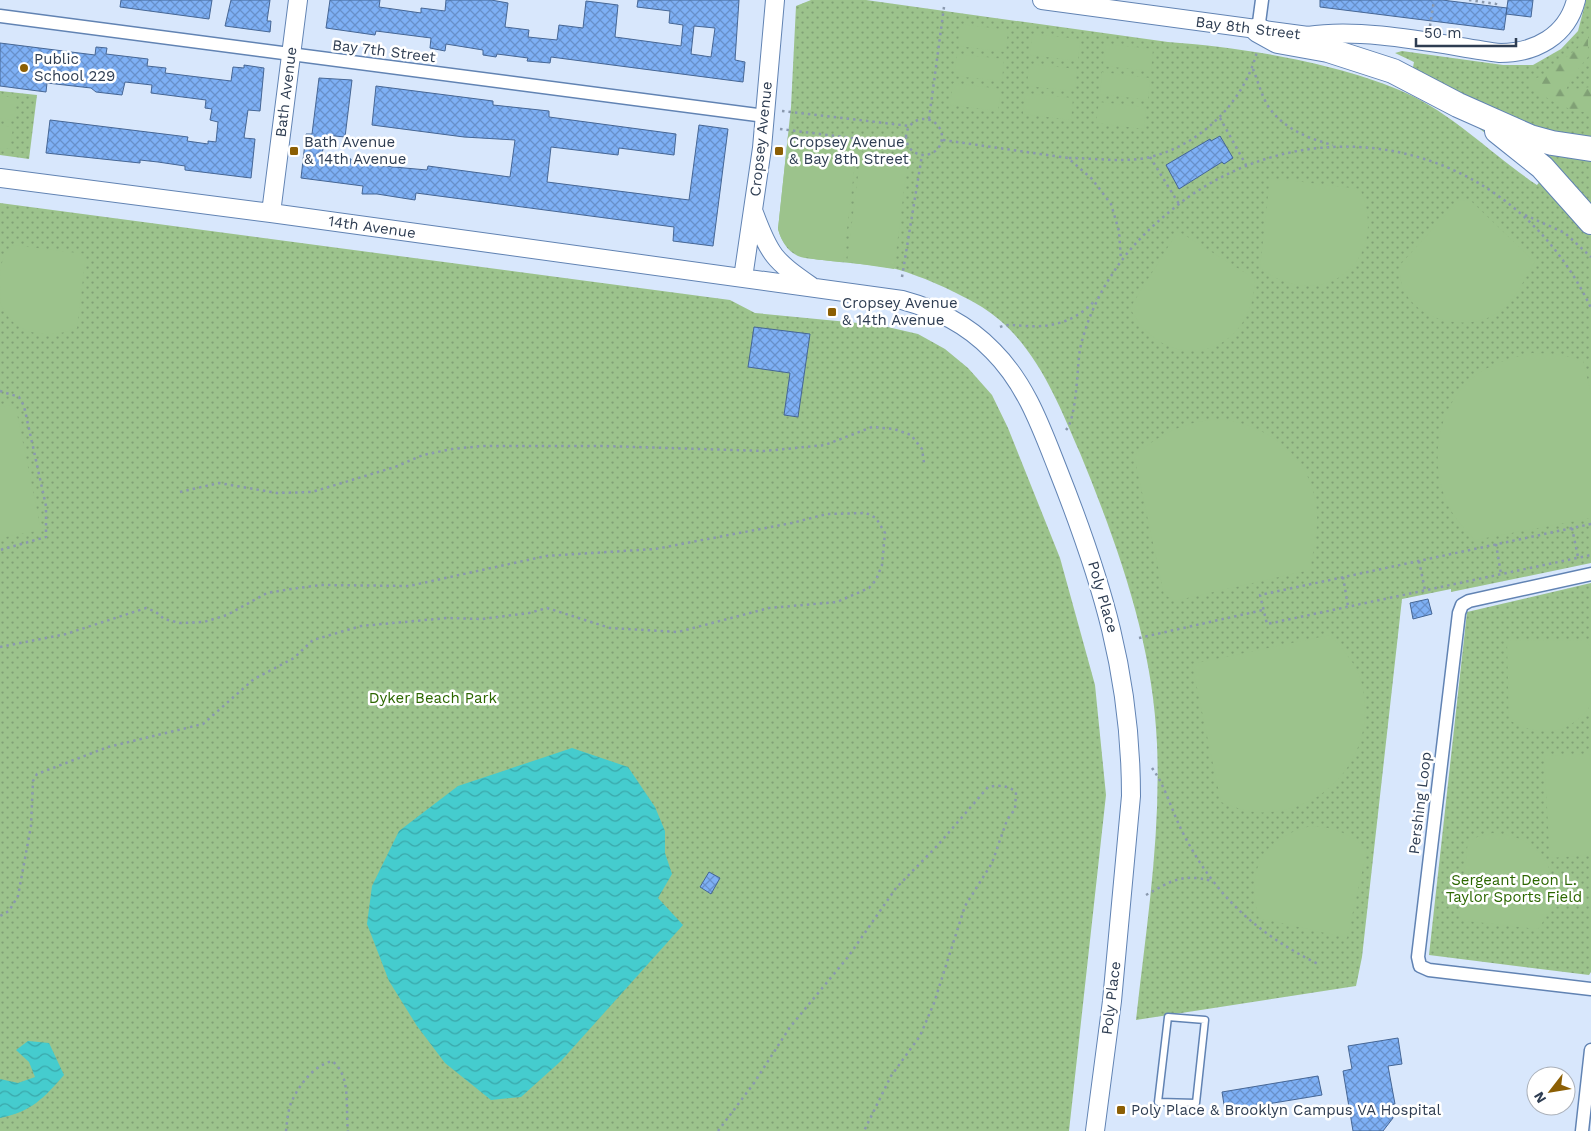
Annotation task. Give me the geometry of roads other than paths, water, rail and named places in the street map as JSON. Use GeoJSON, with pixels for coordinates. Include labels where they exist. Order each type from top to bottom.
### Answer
{"type":"FeatureCollection","features":[{"type":"Feature","properties":{"kind":"highway"},"geometry":{"type":"LineString","coordinates":[[1308,36],[1342,42],[1397,60],[1514,117],[1552,128],[1591,136]]}},
{"type":"Feature","properties":{"kind":"highway"},"geometry":{"type":"LineString","coordinates":[[1258,39],[1328,50],[1383,68],[1458,105],[1530,136],[1591,149]]}},
{"type":"Feature","properties":{"kind":"highway"},"geometry":{"type":"LineString","coordinates":[[1458,105],[1498,132],[1542,167],[1591,222]]}},
{"type":"Feature","properties":{"kind":"main road","name":"Bath Avenue"},"geometry":{"type":"LineString","coordinates":[[272,213],[298,0]]}},
{"type":"Feature","properties":{"kind":"main road","name":"Cropsey Avenue"},"geometry":{"type":"LineString","coordinates":[[743,278],[765,116],[774,0]]}},
{"type":"Feature","properties":{"kind":"main road","name":"Bay 8th Street"},"geometry":{"type":"LineString","coordinates":[[1042,0],[1099,4],[1258,39],[1308,36],[1330,32],[1367,35],[1500,53],[1514,53],[1552,38],[1568,20],[1576,0]]}},
{"type":"Feature","properties":{"kind":"main road","name":"14th Avenue"},"geometry":{"type":"LineString","coordinates":[[0,178],[272,213],[743,278]]}},
{"type":"Feature","properties":{"kind":"main road"},"geometry":{"type":"LineString","coordinates":[[753,210],[764,242],[777,261],[814,288]]}},
{"type":"Feature","properties":{"kind":"main road","name":"Poly Place"},"geometry":{"type":"LineString","coordinates":[[743,278],[902,300],[928,307],[962,324],[994,352],[1024,391],[1038,420],[1079,522],[1100,582],[1114,631],[1123,685],[1131,766],[1131,796],[1113,992],[1095,1131]]}},
{"type":"Feature","properties":{"kind":"street"},"geometry":{"type":"LineString","coordinates":[[1258,39],[1262,0]]}},
{"type":"Feature","properties":{"kind":"street","name":"Bay 7th Street"},"geometry":{"type":"LineString","coordinates":[[0,16],[765,116]]}},
{"type":"Feature","properties":{"kind":"street","name":"Pershing Loop"},"geometry":{"type":"LineString","coordinates":[[1591,574],[1468,601],[1462,605],[1458,623],[1418,957],[1420,966],[1429,970],[1591,989]]}},
{"type":"Feature","properties":{"kind":"street"},"geometry":{"type":"LineString","coordinates":[[1582,1131],[1591,1050]]}},
{"type":"Feature","properties":{"kind":"lane"},"geometry":{"type":"LineString","coordinates":[[1168,1017],[1205,1020],[1196,1103],[1158,1102],[1168,1017]]}},
{"type":"Feature","properties":{"kind":"water"},"geometry":{"type":"Polygon","coordinates":[[[572,748],[628,767],[655,807],[665,831],[665,853],[672,874],[658,898],[683,925],[561,1061],[521,1097],[491,1100],[445,1063],[417,1026],[389,981],[367,924],[372,886],[399,831],[458,786],[572,748]]]}},
{"type":"Feature","properties":{"kind":"water"},"geometry":{"type":"Polygon","coordinates":[[[28,1041],[49,1043],[64,1075],[50,1091],[29,1108],[0,1118],[0,1079],[18,1083],[35,1077],[29,1062],[16,1050],[28,1041]]]}},
{"type":"Feature","properties":{"kind":"place","name":"Public School 229"},"geometry":{"type":"Point","coordinates":[24,68]}},
{"type":"Feature","properties":{"kind":"place","name":"Bath Avenue & 14th Avenue"},"geometry":{"type":"Point","coordinates":[294,151]}},
{"type":"Feature","properties":{"kind":"place","name":"Cropsey Avenue & Bay 8th Street"},"geometry":{"type":"Point","coordinates":[779,151]}},
{"type":"Feature","properties":{"kind":"place","name":"Cropsey Avenue & 14th Avenue"},"geometry":{"type":"Point","coordinates":[832,312]}},
{"type":"Feature","properties":{"kind":"place","name":"Poly Place & Brooklyn Campus VA Hospital"},"geometry":{"type":"Point","coordinates":[1121,1110]}},
{"type":"Feature","properties":{"kind":"park label","name":"Dyker Beach Park"},"geometry":{"type":"Point","coordinates":[433,698]}},
{"type":"Feature","properties":{"kind":"park label","name":"Sergeant Deon L. Taylor Sports Field"},"geometry":{"type":"Point","coordinates":[1514,888]}}]}
